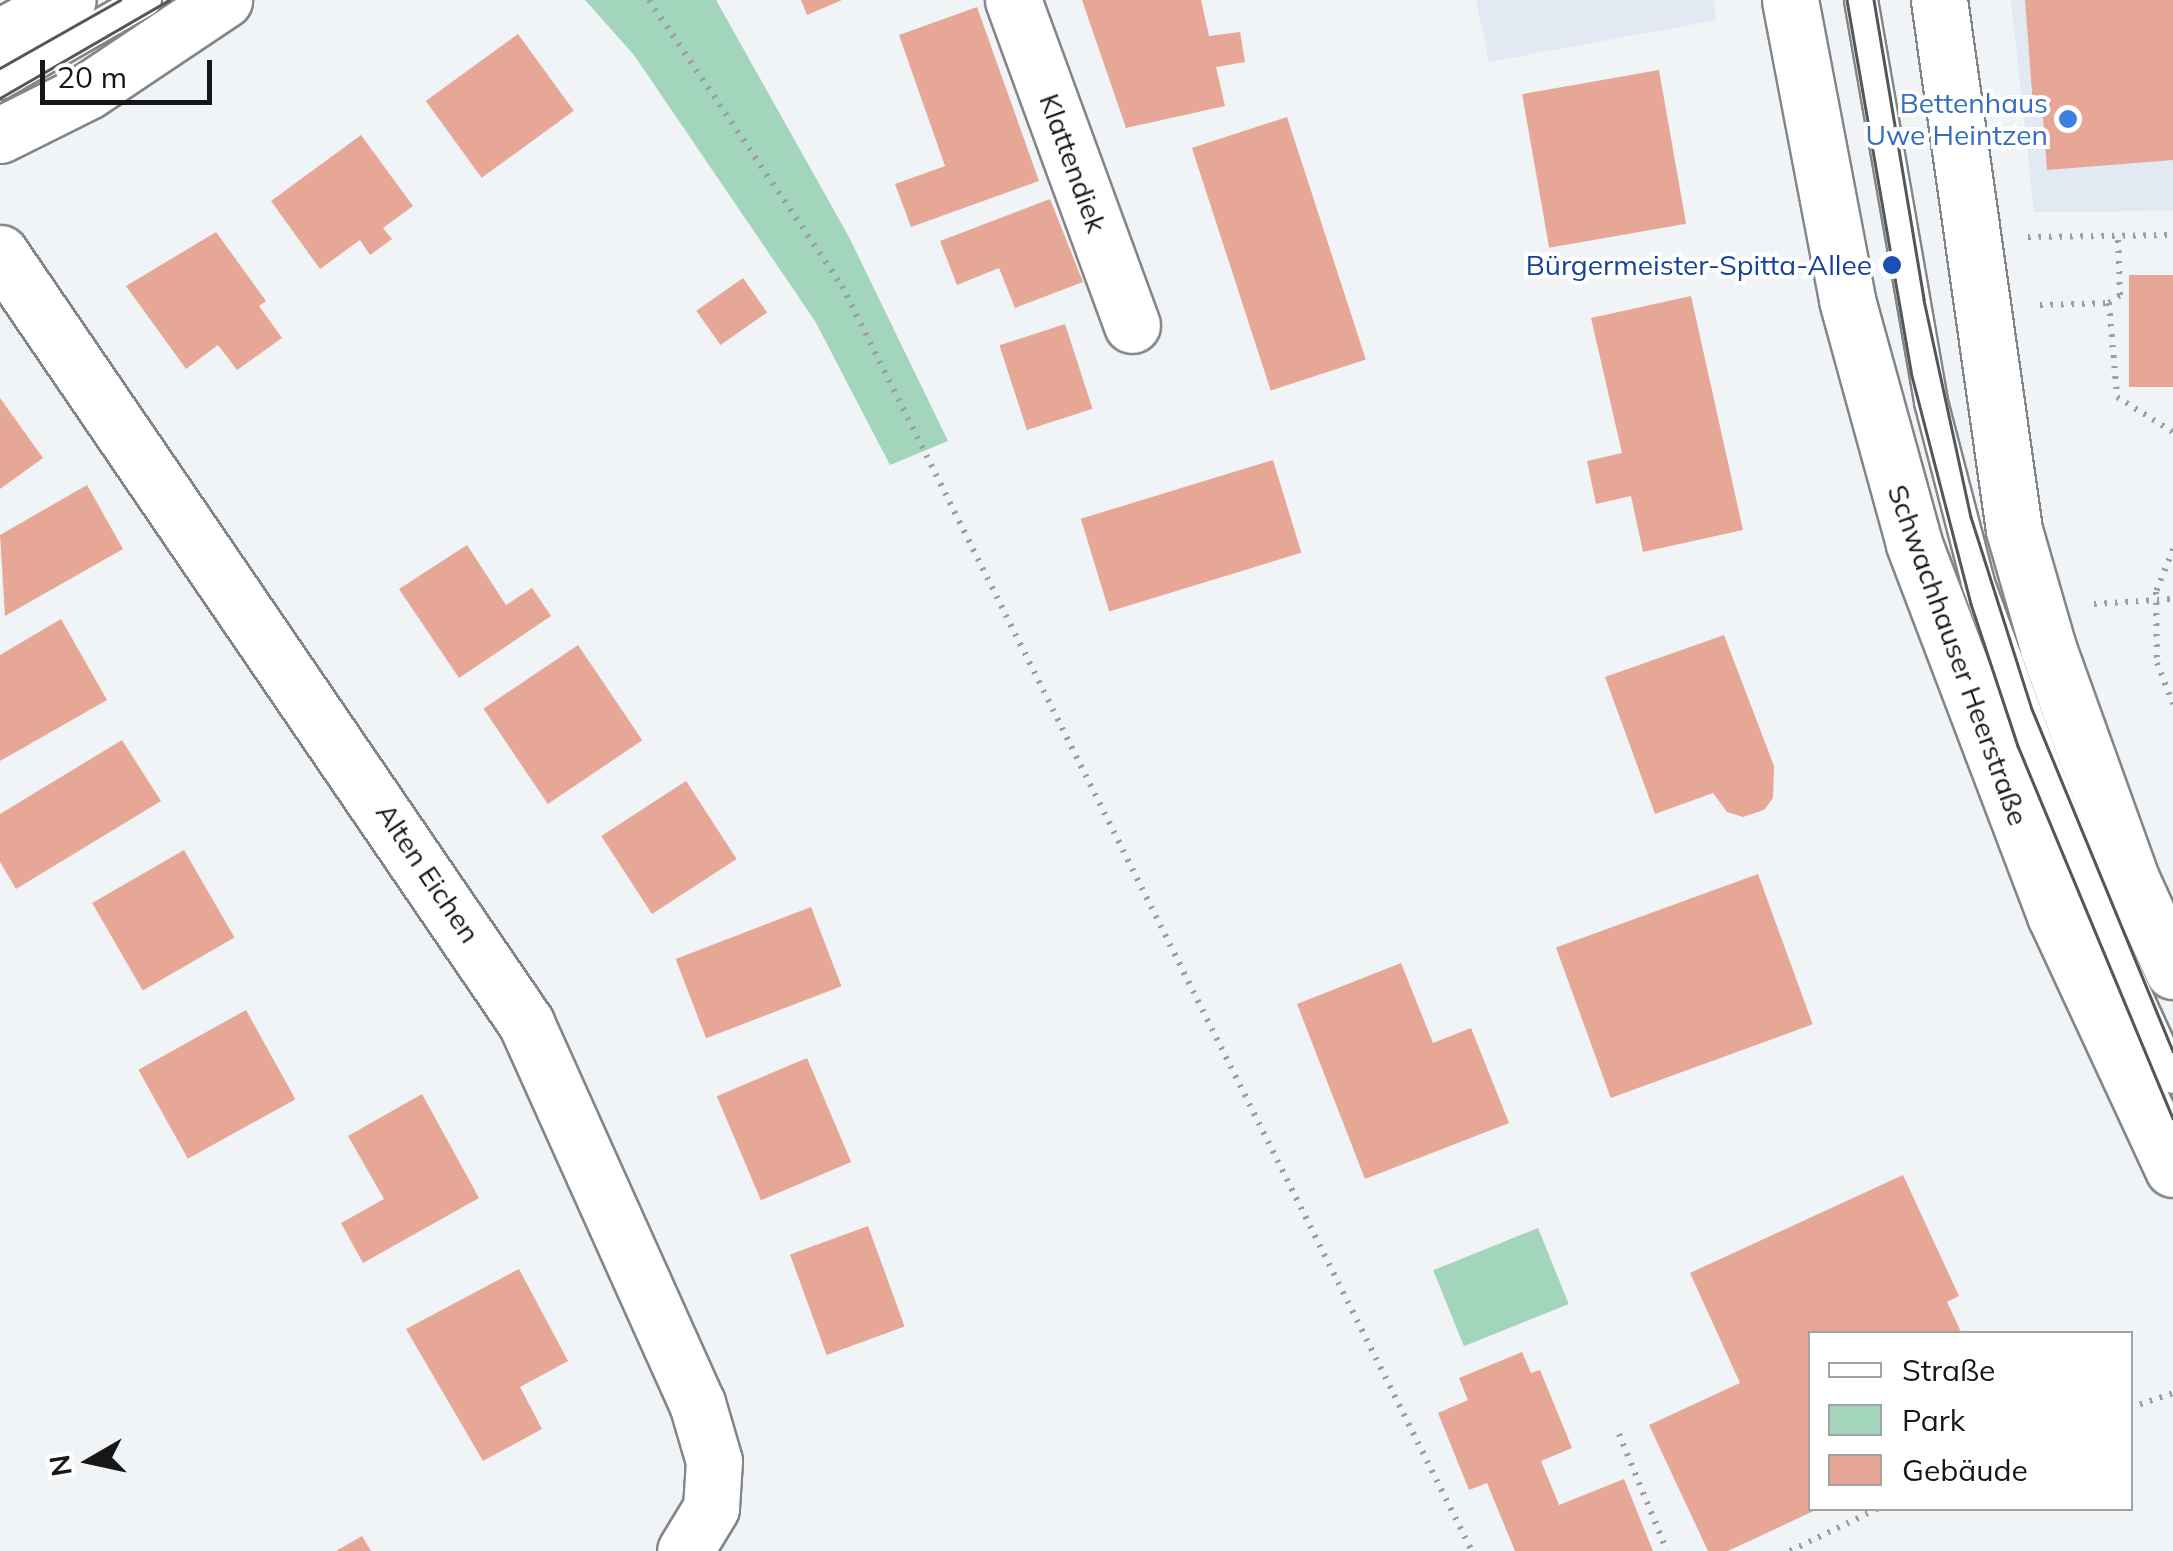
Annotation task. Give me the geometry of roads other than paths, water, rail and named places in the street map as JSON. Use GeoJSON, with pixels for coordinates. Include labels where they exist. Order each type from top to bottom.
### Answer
{"type":"FeatureCollection","features":[{"type":"Feature","properties":{"kind":"main road"},"geometry":{"type":"LineString","coordinates":[[0,37],[68,0]]}},
{"type":"Feature","properties":{"kind":"main road"},"geometry":{"type":"LineString","coordinates":[[0,136],[88,91],[224,0]]}},
{"type":"Feature","properties":{"kind":"main road","name":"Klattendiek"},"geometry":{"type":"LineString","coordinates":[[1013,0],[1132,325]]}},
{"type":"Feature","properties":{"kind":"main road","name":"Schwachhauser Heerstraße"},"geometry":{"type":"LineString","coordinates":[[1790,0],[1847,300],[1914,544],[2055,915],[2173,1169]]}},
{"type":"Feature","properties":{"kind":"main road"},"geometry":{"type":"LineString","coordinates":[[1939,0],[2014,530],[2036,607],[2132,881],[2173,972]]}},
{"type":"Feature","properties":{"kind":"main road","name":"Alten Eichen"},"geometry":{"type":"LineString","coordinates":[[0,252],[526,1023],[697,1402],[714,1461],[711,1508],[685,1551]]}},
{"type":"Feature","properties":{"kind":"lane"},"geometry":{"type":"LineString","coordinates":[[0,83],[144,0]]}},
{"type":"Feature","properties":{"kind":"lane"},"geometry":{"type":"LineString","coordinates":[[1861,0],[1931,402],[1978,583],[2092,898],[2173,1077]]}},
{"type":"Feature","properties":{"kind":"tram line"},"geometry":{"type":"LineString","coordinates":[[0,68],[120,0]]}},
{"type":"Feature","properties":{"kind":"tram line"},"geometry":{"type":"LineString","coordinates":[[0,98],[169,0]]}},
{"type":"Feature","properties":{"kind":"tram line"},"geometry":{"type":"LineString","coordinates":[[1847,0],[1911,372],[1971,604],[2018,746],[2173,1118]]}},
{"type":"Feature","properties":{"kind":"tram line"},"geometry":{"type":"LineString","coordinates":[[1874,0],[1924,300],[1971,517],[2032,709],[2173,1051]]}},
{"type":"Feature","properties":{"kind":"place","name":"Bettenhaus Uwe Heintzen"},"geometry":{"type":"Point","coordinates":[2068,119]}},
{"type":"Feature","properties":{"kind":"place","name":"Bürgermeister-Spitta-Allee"},"geometry":{"type":"Point","coordinates":[1892,265]}}]}
